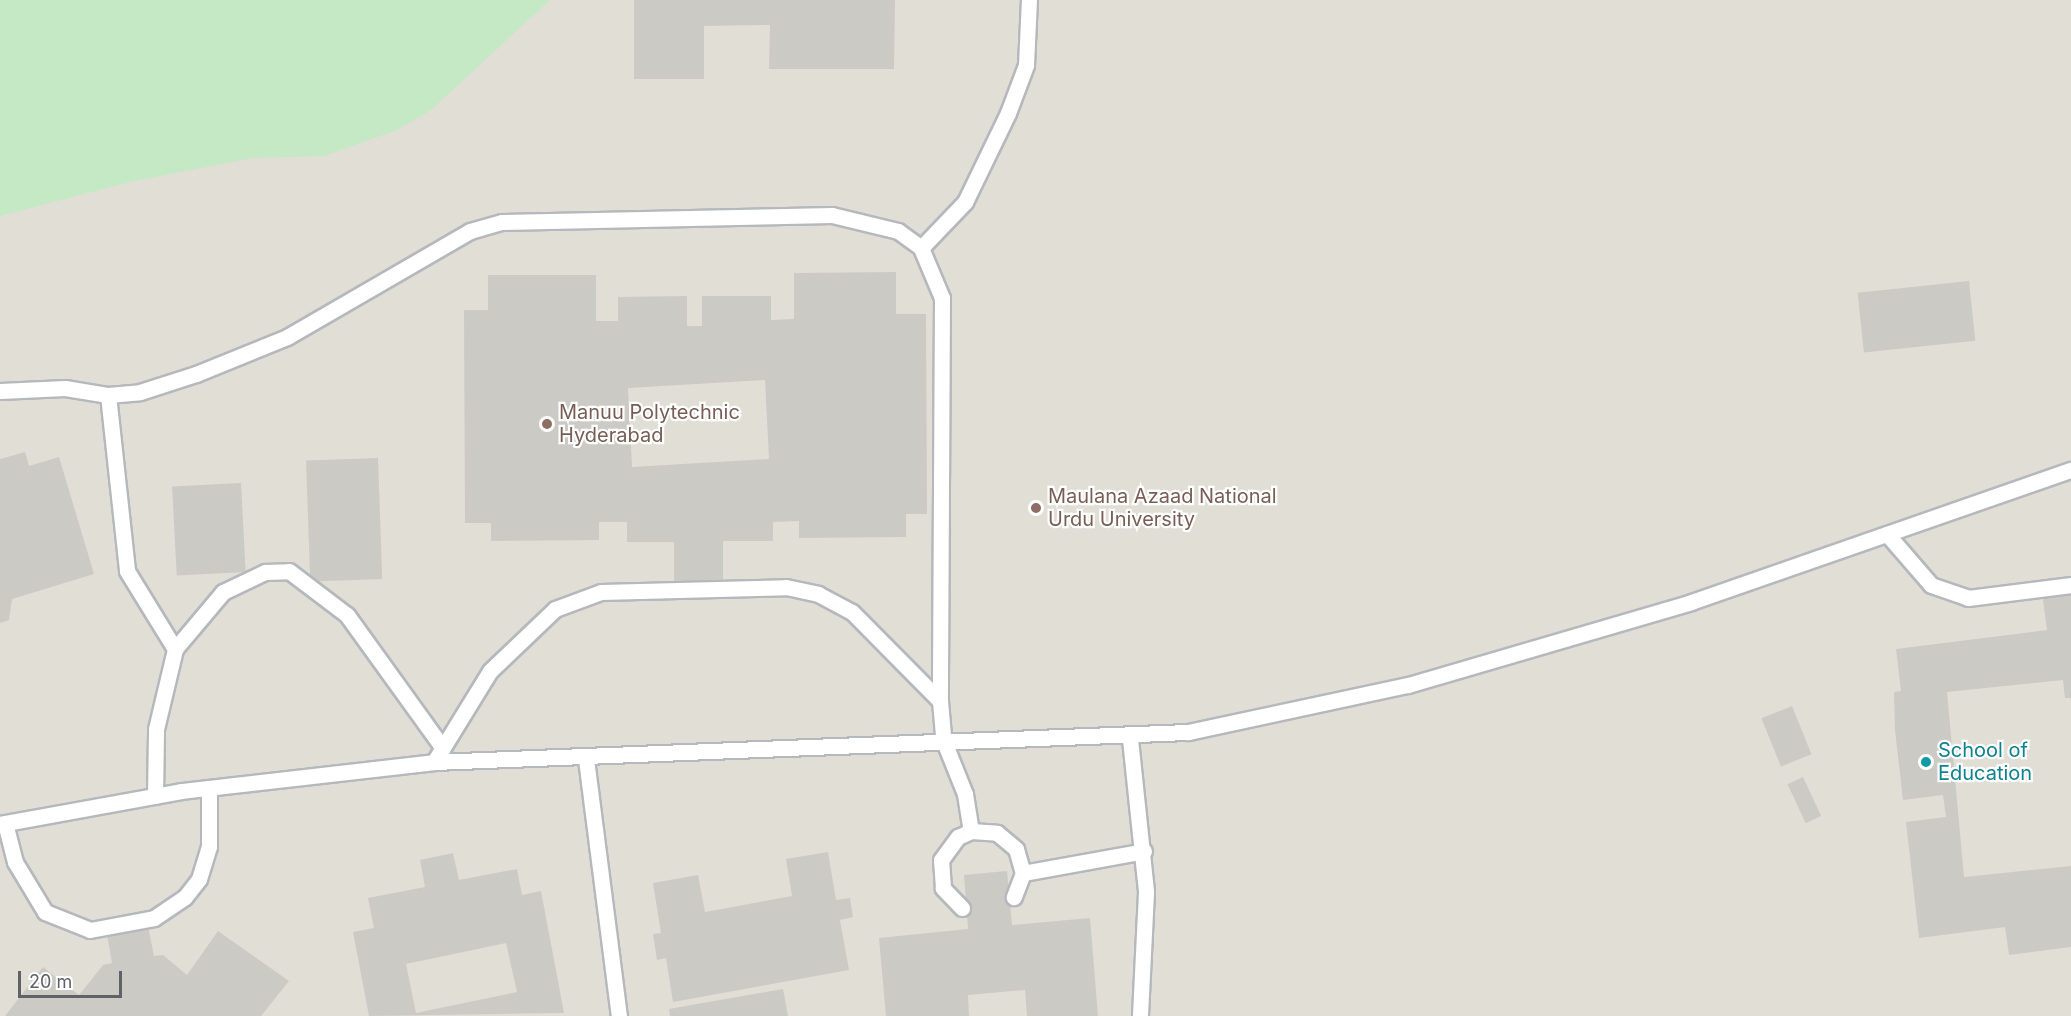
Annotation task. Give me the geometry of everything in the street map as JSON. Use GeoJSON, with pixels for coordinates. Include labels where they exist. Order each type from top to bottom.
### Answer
{"type":"FeatureCollection","features":[{"type":"Feature","properties":{"kind":"lane"},"geometry":{"type":"LineString","coordinates":[[921,248],[965,202],[1008,113],[1026,65],[1029,0]]}},
{"type":"Feature","properties":{"kind":"lane"},"geometry":{"type":"LineString","coordinates":[[0,391],[65,388],[108,395],[174,381],[287,337],[470,231],[502,222],[832,215],[898,231],[921,248],[942,298],[940,701],[943,739],[965,794],[971,831]]}},
{"type":"Feature","properties":{"kind":"lane"},"geometry":{"type":"LineString","coordinates":[[108,395],[127,571],[176,649]]}},
{"type":"Feature","properties":{"kind":"lane"},"geometry":{"type":"LineString","coordinates":[[209,788],[208,847],[199,879],[185,897],[154,918],[90,930],[45,912],[15,862],[2,823],[209,788],[434,762],[586,759],[943,739],[1130,739],[1188,732],[1408,685],[1691,602],[2071,470]]}},
{"type":"Feature","properties":{"kind":"lane"},"geometry":{"type":"LineString","coordinates":[[1887,534],[1931,585],[1968,598],[2071,585]]}},
{"type":"Feature","properties":{"kind":"lane"},"geometry":{"type":"LineString","coordinates":[[155,796],[156,729],[176,649],[223,592],[265,572],[289,571],[346,615],[442,748]]}},
{"type":"Feature","properties":{"kind":"lane"},"geometry":{"type":"LineString","coordinates":[[434,762],[490,671],[523,637],[555,609],[601,592],[786,587],[818,594],[852,612],[940,701]]}},
{"type":"Feature","properties":{"kind":"lane"},"geometry":{"type":"LineString","coordinates":[[1130,739],[1144,851],[1140,1016]]}},
{"type":"Feature","properties":{"kind":"lane"},"geometry":{"type":"LineString","coordinates":[[586,759],[619,1016]]}},
{"type":"Feature","properties":{"kind":"lane"},"geometry":{"type":"LineString","coordinates":[[962,908],[943,888],[941,860],[958,837],[971,831],[1007,839],[1023,873],[1014,897]]}},
{"type":"Feature","properties":{"kind":"lane"},"geometry":{"type":"LineString","coordinates":[[1023,873],[1144,851]]}},
{"type":"Feature","properties":{"kind":"shaded area","name":"Maulana Azaad National Urdu University"},"geometry":{"type":"Polygon","coordinates":[[[0,0],[2071,0],[2071,1016],[0,1016],[0,0]]]}},
{"type":"Feature","properties":{"kind":"green space"},"geometry":{"type":"Polygon","coordinates":[[[0,0],[550,0],[431,110],[397,130],[324,156],[253,158],[130,182],[0,216],[0,0]]]}},
{"type":"Feature","properties":{"kind":"building"},"geometry":{"type":"Polygon","coordinates":[[[634,0],[895,0],[894,69],[769,69],[770,25],[704,26],[704,79],[634,79],[634,0]]]}},
{"type":"Feature","properties":{"kind":"building","name":"Manuu Polytechnic Hyderabad"},"geometry":{"type":"Polygon","coordinates":[[[896,272],[896,314],[926,314],[927,514],[906,514],[906,537],[799,538],[799,521],[773,522],[773,541],[723,541],[723,581],[674,581],[674,542],[627,542],[627,522],[599,522],[599,540],[491,541],[491,523],[465,523],[464,310],[488,310],[488,275],[596,275],[596,321],[618,321],[618,297],[687,296],[687,326],[702,326],[702,296],[771,296],[771,320],[794,319],[794,273],[896,272]],[[765,380],[628,388],[632,467],[769,459],[765,380]]]}},
{"type":"Feature","properties":{"kind":"building"},"geometry":{"type":"Polygon","coordinates":[[[1969,281],[1975,341],[1864,352],[1858,293],[1969,281]]]}},
{"type":"Feature","properties":{"kind":"building"},"geometry":{"type":"Polygon","coordinates":[[[25,452],[29,466],[59,457],[94,574],[12,599],[9,620],[0,623],[0,459],[25,452]]]}},
{"type":"Feature","properties":{"kind":"building"},"geometry":{"type":"Polygon","coordinates":[[[378,458],[382,579],[310,581],[306,461],[378,458]]]}},
{"type":"Feature","properties":{"kind":"building"},"geometry":{"type":"Polygon","coordinates":[[[241,483],[246,572],[177,575],[172,487],[241,483]]]}},
{"type":"Feature","properties":{"kind":"building","name":"School of Education"},"geometry":{"type":"Polygon","coordinates":[[[2071,588],[2071,698],[2065,698],[2063,680],[1947,692],[1964,877],[2071,866],[2071,947],[2009,955],[2005,927],[1919,938],[1906,822],[1946,817],[1943,795],[1903,800],[1895,730],[1894,692],[1901,691],[1896,649],[2047,630],[2042,592],[2071,588]]]}},
{"type":"Feature","properties":{"kind":"building"},"geometry":{"type":"Polygon","coordinates":[[[1792,706],[1811,754],[1781,767],[1761,718],[1792,706]]]}},
{"type":"Feature","properties":{"kind":"building"},"geometry":{"type":"Polygon","coordinates":[[[1803,777],[1821,816],[1806,823],[1788,784],[1803,777]]]}},
{"type":"Feature","properties":{"kind":"building"},"geometry":{"type":"Polygon","coordinates":[[[828,852],[836,900],[850,898],[853,917],[840,920],[849,970],[673,1002],[666,958],[657,960],[653,934],[661,933],[653,883],[698,875],[705,912],[792,896],[786,859],[828,852]]]}},
{"type":"Feature","properties":{"kind":"building"},"geometry":{"type":"Polygon","coordinates":[[[453,853],[459,880],[517,869],[522,895],[541,891],[564,1013],[369,1016],[353,932],[374,928],[368,898],[425,887],[420,860],[453,853]],[[506,943],[406,964],[416,1013],[517,992],[506,943]]]}},
{"type":"Feature","properties":{"kind":"building"},"geometry":{"type":"Polygon","coordinates":[[[1007,871],[1012,925],[1090,918],[1098,1016],[1027,1016],[1025,990],[968,995],[969,1016],[886,1016],[879,938],[968,929],[964,875],[1007,871]]]}},
{"type":"Feature","properties":{"kind":"building"},"geometry":{"type":"Polygon","coordinates":[[[147,921],[154,956],[163,955],[187,975],[218,931],[289,981],[261,1016],[5,1016],[43,967],[79,995],[103,965],[112,963],[106,929],[147,921]]]}},
{"type":"Feature","properties":{"kind":"building"},"geometry":{"type":"Polygon","coordinates":[[[783,989],[788,1016],[670,1016],[669,1009],[783,989]]]}},
{"type":"Feature","properties":{"kind":"place","name":"Manuu Polytechnic Hyderabad"},"geometry":{"type":"Point","coordinates":[547,424]}},
{"type":"Feature","properties":{"kind":"place","name":"Maulana Azaad National Urdu University"},"geometry":{"type":"Point","coordinates":[1036,508]}},
{"type":"Feature","properties":{"kind":"place","name":"School of Education"},"geometry":{"type":"Point","coordinates":[1926,762]}}]}
